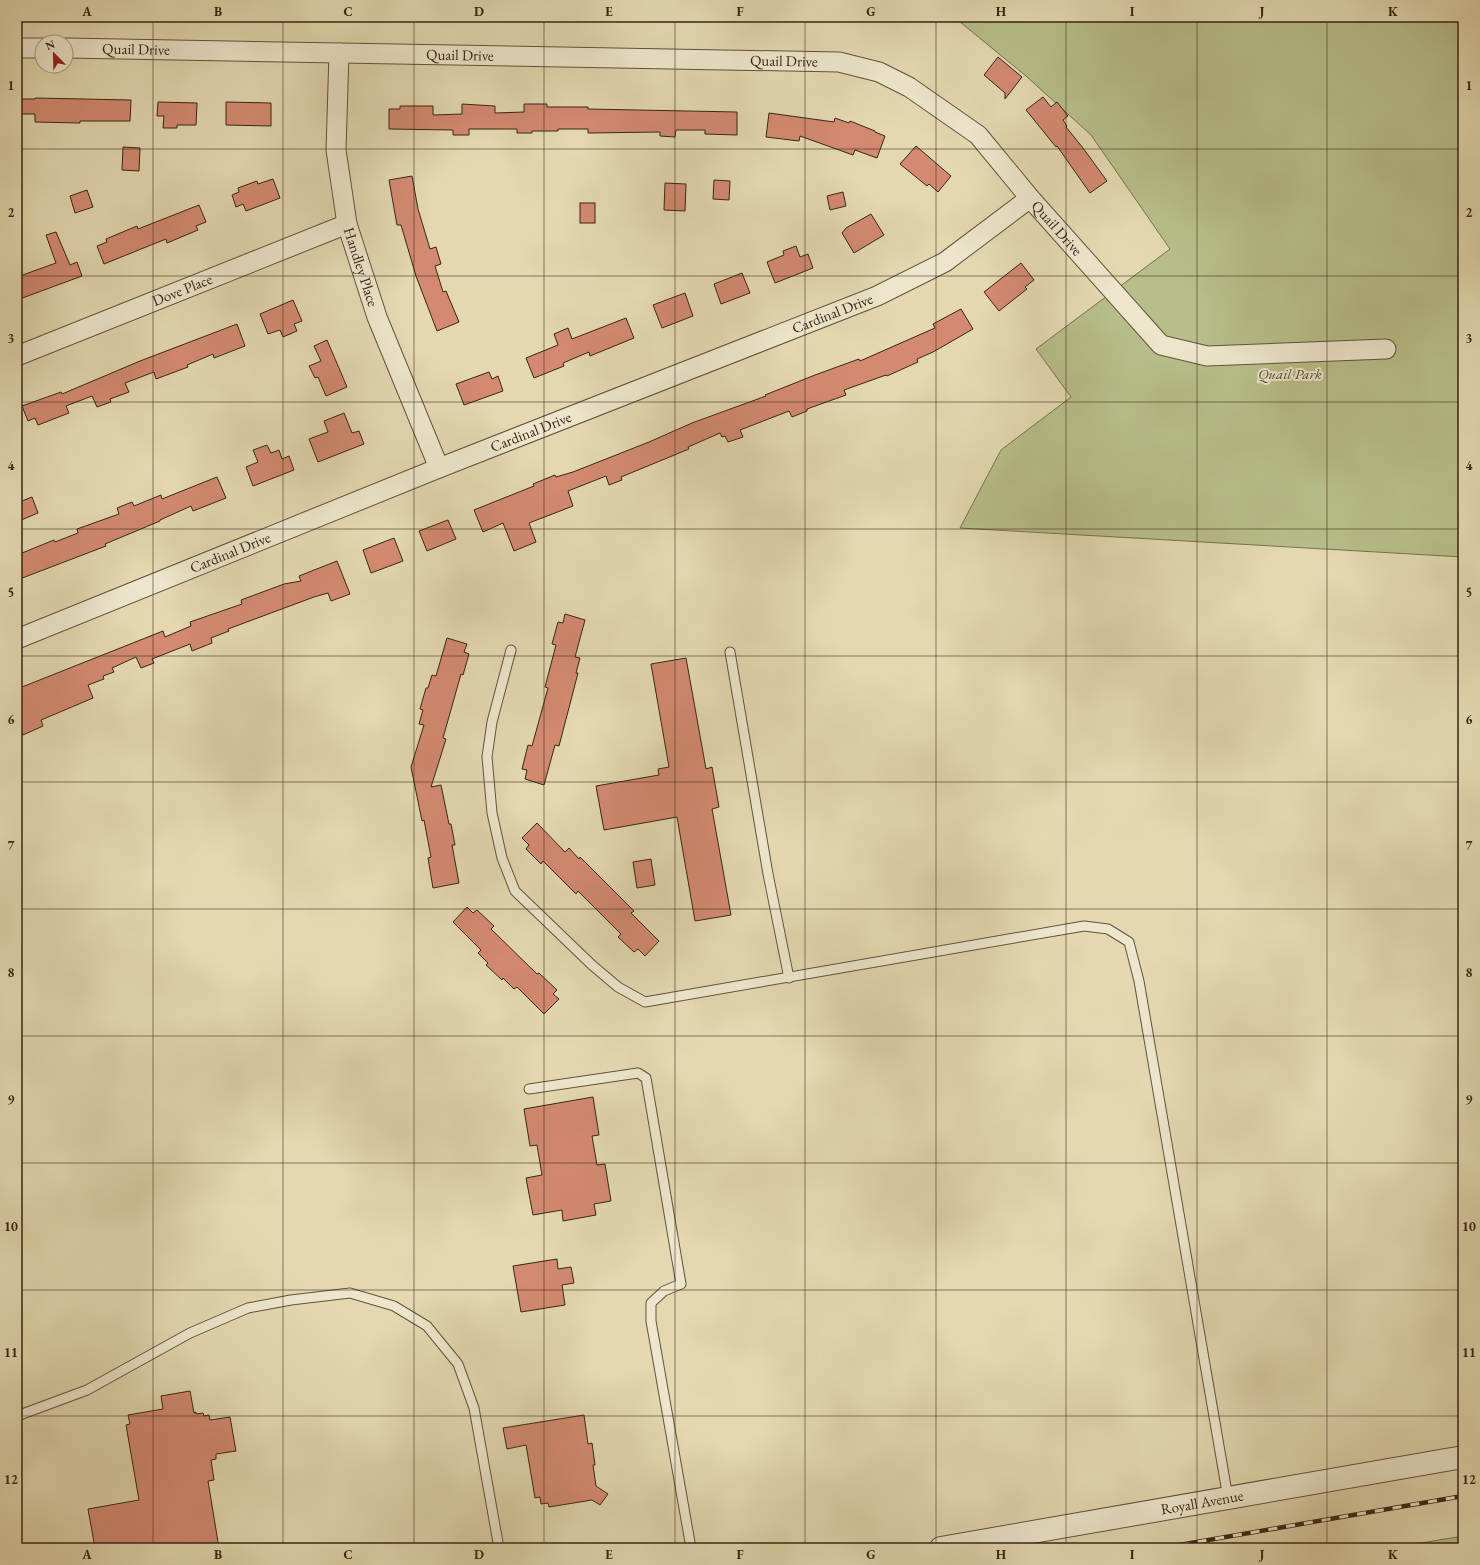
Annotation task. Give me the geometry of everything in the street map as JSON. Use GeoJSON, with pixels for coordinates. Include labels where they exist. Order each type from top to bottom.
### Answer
{"type":"FeatureCollection","features":[{"type":"Feature","properties":{"kind":"street"},"geometry":{"type":"LineString","coordinates":[[17,48],[34,48]]}},
{"type":"Feature","properties":{"kind":"street","name":"Quail Drive"},"geometry":{"type":"LineString","coordinates":[[74,48],[839,62],[879,72],[909,87],[978,135],[1030,198],[1161,345],[1206,356],[1386,349]]}},
{"type":"Feature","properties":{"kind":"street","name":"Handley Place"},"geometry":{"type":"LineString","coordinates":[[339,53],[336,150],[348,224],[376,317],[440,468]]}},
{"type":"Feature","properties":{"kind":"street","name":"Cardinal Drive"},"geometry":{"type":"LineString","coordinates":[[17,639],[440,468],[878,296],[945,262],[1030,198]]}},
{"type":"Feature","properties":{"kind":"street","name":"Dove Place"},"geometry":{"type":"LineString","coordinates":[[17,356],[348,224]]}},
{"type":"Feature","properties":{"kind":"street","name":"Royall Avenue"},"geometry":{"type":"LineString","coordinates":[[941,1548],[1463,1457]]}},
{"type":"Feature","properties":{"kind":"lane"},"geometry":{"type":"LineString","coordinates":[[511,650],[492,722],[486,757],[492,813],[502,858],[515,891],[592,966],[618,987],[645,1002],[1084,926],[1108,929],[1129,942],[1139,981],[1228,1498]]}},
{"type":"Feature","properties":{"kind":"lane"},"geometry":{"type":"LineString","coordinates":[[730,652],[768,874],[789,978]]}},
{"type":"Feature","properties":{"kind":"lane"},"geometry":{"type":"LineString","coordinates":[[529,1089],[638,1072],[646,1078],[681,1284],[664,1291],[651,1303],[651,1321],[691,1548]]}},
{"type":"Feature","properties":{"kind":"lane"},"geometry":{"type":"LineString","coordinates":[[17,1416],[87,1390],[190,1333],[248,1308],[291,1300],[350,1293],[394,1306],[427,1326],[458,1364],[474,1408],[499,1548]]}},
{"type":"Feature","properties":{"kind":"green space","name":"Quail Park"},"geometry":{"type":"Polygon","coordinates":[[[954,17],[1463,17],[1463,557],[960,528],[1001,450],[1071,397],[1036,349],[1170,249],[1091,135],[1026,76],[954,17]]]}},
{"type":"Feature","properties":{"kind":"green space"},"geometry":{"type":"Polygon","coordinates":[[[1463,1536],[1463,1548],[1391,1548],[1463,1536]]]}},
{"type":"Feature","properties":{"kind":"building"},"geometry":{"type":"Polygon","coordinates":[[[998,57],[1022,77],[1005,99],[1005,93],[984,75],[998,57]]]}},
{"type":"Feature","properties":{"kind":"building"},"geometry":{"type":"Polygon","coordinates":[[[1043,97],[1051,107],[1057,102],[1068,116],[1063,120],[1067,126],[1066,127],[1107,181],[1090,193],[1057,146],[1056,147],[1026,110],[1043,97]]]}},
{"type":"Feature","properties":{"kind":"building"},"geometry":{"type":"Polygon","coordinates":[[[17,99],[131,100],[130,121],[80,121],[80,123],[35,122],[35,114],[17,114],[17,99]]]}},
{"type":"Feature","properties":{"kind":"building"},"geometry":{"type":"Polygon","coordinates":[[[158,102],[197,103],[196,125],[177,125],[177,128],[163,128],[164,116],[157,116],[158,102]]]}},
{"type":"Feature","properties":{"kind":"building"},"geometry":{"type":"Polygon","coordinates":[[[226,102],[271,103],[271,126],[226,125],[226,102]]]}},
{"type":"Feature","properties":{"kind":"building"},"geometry":{"type":"Polygon","coordinates":[[[462,104],[495,106],[495,113],[524,112],[524,104],[547,104],[547,107],[588,107],[588,109],[737,112],[737,135],[705,134],[705,130],[676,130],[675,137],[660,136],[660,132],[588,133],[588,129],[558,129],[558,131],[532,131],[532,133],[517,133],[517,129],[469,129],[469,135],[453,135],[453,130],[389,129],[389,109],[400,109],[400,106],[433,106],[433,115],[462,114],[462,104]]]}},
{"type":"Feature","properties":{"kind":"building"},"geometry":{"type":"Polygon","coordinates":[[[769,113],[834,122],[835,118],[849,123],[850,121],[885,136],[877,158],[855,150],[853,155],[800,136],[799,141],[766,137],[769,113]]]}},
{"type":"Feature","properties":{"kind":"building"},"geometry":{"type":"Polygon","coordinates":[[[916,146],[951,176],[938,192],[929,184],[927,186],[900,164],[916,146]]]}},
{"type":"Feature","properties":{"kind":"building"},"geometry":{"type":"Polygon","coordinates":[[[123,147],[140,148],[139,171],[122,170],[123,147]]]}},
{"type":"Feature","properties":{"kind":"building"},"geometry":{"type":"Polygon","coordinates":[[[412,176],[418,209],[430,249],[436,247],[441,264],[435,266],[443,292],[446,291],[459,322],[437,331],[416,276],[401,225],[397,225],[389,180],[412,176]]]}},
{"type":"Feature","properties":{"kind":"building"},"geometry":{"type":"Polygon","coordinates":[[[273,179],[280,198],[246,211],[243,204],[236,207],[232,195],[239,192],[238,188],[257,181],[258,184],[273,179]]]}},
{"type":"Feature","properties":{"kind":"building"},"geometry":{"type":"Polygon","coordinates":[[[714,180],[730,181],[729,200],[713,199],[714,180]]]}},
{"type":"Feature","properties":{"kind":"building"},"geometry":{"type":"Polygon","coordinates":[[[665,183],[686,184],[685,211],[664,210],[665,183]]]}},
{"type":"Feature","properties":{"kind":"building"},"geometry":{"type":"Polygon","coordinates":[[[87,190],[93,207],[75,213],[70,196],[87,190]]]}},
{"type":"Feature","properties":{"kind":"building"},"geometry":{"type":"Polygon","coordinates":[[[843,192],[846,206],[830,210],[827,196],[843,192]]]}},
{"type":"Feature","properties":{"kind":"building"},"geometry":{"type":"Polygon","coordinates":[[[580,203],[595,203],[595,223],[580,223],[580,203]]]}},
{"type":"Feature","properties":{"kind":"building"},"geometry":{"type":"Polygon","coordinates":[[[199,205],[206,222],[196,226],[198,230],[167,243],[166,239],[104,264],[97,246],[107,242],[106,239],[137,226],[138,229],[199,205]]]}},
{"type":"Feature","properties":{"kind":"building"},"geometry":{"type":"Polygon","coordinates":[[[871,214],[884,235],[854,253],[842,233],[846,228],[871,214]]]}},
{"type":"Feature","properties":{"kind":"building"},"geometry":{"type":"Polygon","coordinates":[[[56,232],[70,265],[77,262],[82,276],[17,300],[17,277],[56,263],[46,235],[56,232]]]}},
{"type":"Feature","properties":{"kind":"building"},"geometry":{"type":"Polygon","coordinates":[[[796,246],[800,257],[808,254],[813,268],[775,283],[767,262],[784,255],[783,251],[796,246]]]}},
{"type":"Feature","properties":{"kind":"building"},"geometry":{"type":"Polygon","coordinates":[[[1021,263],[1034,280],[1025,287],[1027,289],[999,311],[984,292],[1021,263]]]}},
{"type":"Feature","properties":{"kind":"building"},"geometry":{"type":"Polygon","coordinates":[[[742,273],[750,293],[721,304],[714,284],[742,273]]]}},
{"type":"Feature","properties":{"kind":"building"},"geometry":{"type":"Polygon","coordinates":[[[685,293],[693,316],[662,328],[653,305],[685,293]]]}},
{"type":"Feature","properties":{"kind":"building"},"geometry":{"type":"Polygon","coordinates":[[[293,300],[302,321],[294,324],[297,331],[283,337],[280,330],[268,334],[260,314],[293,300]]]}},
{"type":"Feature","properties":{"kind":"building"},"geometry":{"type":"Polygon","coordinates":[[[961,309],[973,329],[933,352],[917,359],[918,362],[887,376],[886,375],[844,390],[846,395],[807,409],[807,411],[792,417],[789,411],[740,430],[743,437],[728,442],[725,436],[722,437],[720,433],[688,447],[689,449],[621,477],[622,480],[609,485],[606,476],[568,491],[573,506],[529,523],[536,542],[514,551],[503,523],[483,532],[474,510],[534,486],[533,484],[555,475],[556,477],[573,472],[692,423],[766,396],[765,395],[815,375],[859,359],[860,361],[935,328],[933,324],[961,309]]]}},
{"type":"Feature","properties":{"kind":"building"},"geometry":{"type":"Polygon","coordinates":[[[626,318],[634,338],[590,356],[589,352],[563,363],[564,366],[534,378],[526,358],[558,345],[554,334],[568,328],[572,339],[626,318]]]}},
{"type":"Feature","properties":{"kind":"building"},"geometry":{"type":"Polygon","coordinates":[[[237,324],[245,346],[214,358],[213,354],[187,365],[188,367],[156,379],[154,372],[125,383],[129,392],[110,399],[111,402],[97,407],[92,396],[66,406],[69,413],[38,425],[35,418],[28,421],[22,406],[61,392],[62,394],[140,361],[237,324]]]}},
{"type":"Feature","properties":{"kind":"building"},"geometry":{"type":"Polygon","coordinates":[[[327,340],[347,387],[326,396],[318,377],[315,378],[309,366],[321,361],[314,346],[327,340]]]}},
{"type":"Feature","properties":{"kind":"building"},"geometry":{"type":"Polygon","coordinates":[[[489,372],[492,379],[498,376],[503,391],[464,405],[456,384],[489,372]]]}},
{"type":"Feature","properties":{"kind":"building"},"geometry":{"type":"Polygon","coordinates":[[[344,413],[352,433],[359,431],[364,444],[318,462],[309,439],[328,432],[324,421],[344,413]]]}},
{"type":"Feature","properties":{"kind":"building"},"geometry":{"type":"Polygon","coordinates":[[[267,445],[271,453],[279,450],[282,459],[289,456],[294,470],[253,486],[246,467],[258,462],[253,450],[267,445]]]}},
{"type":"Feature","properties":{"kind":"building"},"geometry":{"type":"Polygon","coordinates":[[[217,477],[226,498],[193,511],[191,506],[105,544],[106,546],[17,580],[17,555],[54,540],[55,542],[78,533],[77,529],[119,514],[117,508],[132,502],[134,506],[161,495],[162,499],[217,477]]]}},
{"type":"Feature","properties":{"kind":"building"},"geometry":{"type":"Polygon","coordinates":[[[32,497],[38,513],[21,520],[17,510],[17,503],[32,497]]]}},
{"type":"Feature","properties":{"kind":"building"},"geometry":{"type":"Polygon","coordinates":[[[448,520],[456,539],[427,551],[419,531],[448,520]]]}},
{"type":"Feature","properties":{"kind":"building"},"geometry":{"type":"Polygon","coordinates":[[[394,538],[403,561],[371,573],[363,550],[394,538]]]}},
{"type":"Feature","properties":{"kind":"building"},"geometry":{"type":"Polygon","coordinates":[[[337,561],[350,594],[331,601],[328,593],[314,597],[228,629],[229,631],[211,638],[212,643],[192,651],[190,644],[152,659],[154,663],[141,668],[136,657],[112,668],[114,672],[103,676],[104,679],[88,685],[93,698],[41,720],[43,726],[23,735],[20,727],[17,729],[17,689],[163,631],[165,637],[191,626],[190,622],[242,604],[241,600],[284,584],[301,581],[299,576],[337,561]]]}},
{"type":"Feature","properties":{"kind":"building"},"geometry":{"type":"Polygon","coordinates":[[[565,614],[585,620],[575,657],[580,658],[576,673],[578,673],[559,746],[555,745],[544,785],[525,779],[527,770],[522,769],[528,745],[532,746],[548,688],[545,687],[556,645],[552,644],[558,622],[563,623],[565,614]]]}},
{"type":"Feature","properties":{"kind":"building"},"geometry":{"type":"Polygon","coordinates":[[[447,638],[467,644],[464,652],[469,654],[463,675],[461,674],[443,738],[446,739],[431,787],[441,785],[455,845],[452,845],[459,883],[433,888],[428,858],[431,857],[411,767],[424,725],[419,724],[423,710],[420,709],[426,688],[428,688],[432,675],[436,676],[447,638]]]}},
{"type":"Feature","properties":{"kind":"building"},"geometry":{"type":"Polygon","coordinates":[[[686,658],[706,769],[712,767],[719,807],[712,809],[731,915],[695,921],[677,817],[604,830],[596,786],[659,775],[658,769],[669,767],[651,664],[686,658]]]}},
{"type":"Feature","properties":{"kind":"building"},"geometry":{"type":"Polygon","coordinates":[[[537,823],[565,852],[569,848],[579,859],[580,857],[634,911],[631,913],[659,941],[645,956],[638,949],[634,952],[618,937],[621,934],[578,891],[576,894],[543,861],[541,864],[526,849],[529,845],[522,838],[537,823]]]}},
{"type":"Feature","properties":{"kind":"building"},"geometry":{"type":"Polygon","coordinates":[[[651,859],[655,885],[637,888],[633,862],[651,859]]]}},
{"type":"Feature","properties":{"kind":"building"},"geometry":{"type":"Polygon","coordinates":[[[467,907],[473,913],[477,910],[494,926],[491,929],[537,974],[539,973],[557,990],[553,994],[559,999],[544,1014],[517,987],[514,989],[486,965],[488,963],[478,953],[481,950],[453,922],[467,907]]]}},
{"type":"Feature","properties":{"kind":"building"},"geometry":{"type":"Polygon","coordinates":[[[593,1097],[599,1135],[592,1136],[597,1165],[605,1164],[611,1201],[594,1204],[596,1215],[563,1221],[562,1210],[533,1215],[526,1178],[542,1175],[537,1145],[530,1146],[524,1109],[593,1097]]]}},
{"type":"Feature","properties":{"kind":"building"},"geometry":{"type":"Polygon","coordinates":[[[557,1259],[558,1269],[571,1267],[574,1283],[562,1285],[565,1305],[521,1312],[513,1266],[557,1259]]]}},
{"type":"Feature","properties":{"kind":"building"},"geometry":{"type":"Polygon","coordinates":[[[190,1391],[194,1413],[203,1413],[204,1416],[209,1415],[210,1420],[230,1417],[236,1451],[216,1454],[216,1459],[211,1460],[214,1480],[208,1481],[219,1548],[95,1548],[88,1509],[139,1500],[126,1425],[130,1424],[128,1415],[163,1409],[161,1396],[190,1391]]]}},
{"type":"Feature","properties":{"kind":"building"},"geometry":{"type":"Polygon","coordinates":[[[584,1415],[588,1444],[592,1443],[596,1486],[608,1494],[600,1505],[592,1500],[549,1507],[548,1503],[541,1504],[540,1497],[535,1498],[526,1445],[507,1449],[503,1428],[584,1415]]]}},
{"type":"Feature","properties":{"kind":"railway"},"geometry":{"type":"LineString","coordinates":[[1162,1548],[1463,1496]]}}]}
